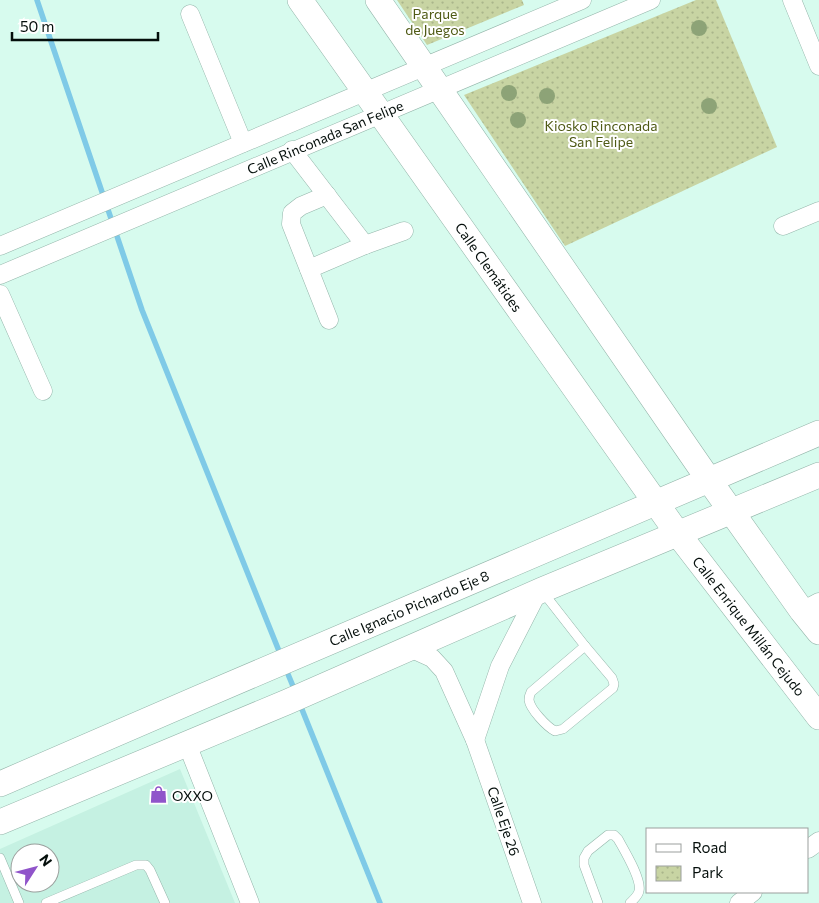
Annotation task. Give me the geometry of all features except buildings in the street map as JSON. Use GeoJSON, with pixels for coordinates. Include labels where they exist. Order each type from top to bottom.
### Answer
{"type":"FeatureCollection","features":[{"type":"Feature","properties":{"kind":"main road","name":"Calle Clemátides"},"geometry":{"type":"LineString","coordinates":[[300,0],[678,534]]}},
{"type":"Feature","properties":{"kind":"main road"},"geometry":{"type":"LineString","coordinates":[[378,0],[708,480],[731,512],[810,606],[819,632]]}},
{"type":"Feature","properties":{"kind":"main road","name":"Calle Ignacio Pichardo Eje 8"},"geometry":{"type":"LineString","coordinates":[[0,784],[819,433]]}},
{"type":"Feature","properties":{"kind":"main road"},"geometry":{"type":"LineString","coordinates":[[0,822],[287,702],[540,591],[819,475]]}},
{"type":"Feature","properties":{"kind":"main road","name":"Calle Enrique Millán Cejudo"},"geometry":{"type":"LineString","coordinates":[[678,534],[819,718]]}},
{"type":"Feature","properties":{"kind":"main road"},"geometry":{"type":"LineString","coordinates":[[36,768],[51,800]]}},
{"type":"Feature","properties":{"kind":"street","name":"Calle Rinconada San Felipe"},"geometry":{"type":"LineString","coordinates":[[0,246],[582,0]]}},
{"type":"Feature","properties":{"kind":"street","name":"Calle Rinconada San Felipe"},"geometry":{"type":"LineString","coordinates":[[0,275],[292,150],[651,0]]}},
{"type":"Feature","properties":{"kind":"street"},"geometry":{"type":"LineString","coordinates":[[792,0],[819,66]]}},
{"type":"Feature","properties":{"kind":"street"},"geometry":{"type":"LineString","coordinates":[[190,14],[243,142]]}},
{"type":"Feature","properties":{"kind":"street"},"geometry":{"type":"LineString","coordinates":[[292,150],[365,245]]}},
{"type":"Feature","properties":{"kind":"street"},"geometry":{"type":"LineString","coordinates":[[327,196],[292,212],[292,224],[329,320]]}},
{"type":"Feature","properties":{"kind":"street"},"geometry":{"type":"LineString","coordinates":[[783,226],[819,211]]}},
{"type":"Feature","properties":{"kind":"street"},"geometry":{"type":"LineString","coordinates":[[309,269],[404,231]]}},
{"type":"Feature","properties":{"kind":"street"},"geometry":{"type":"LineString","coordinates":[[0,294],[43,391]]}},
{"type":"Feature","properties":{"kind":"street"},"geometry":{"type":"LineString","coordinates":[[475,740],[500,666],[540,591]]}},
{"type":"Feature","properties":{"kind":"street","name":"Calle Eje 26"},"geometry":{"type":"LineString","coordinates":[[410,648],[432,658],[444,670],[475,740],[532,903]]}},
{"type":"Feature","properties":{"kind":"street"},"geometry":{"type":"LineString","coordinates":[[186,744],[250,903]]}},
{"type":"Feature","properties":{"kind":"street"},"geometry":{"type":"LineString","coordinates":[[809,848],[819,840]]}},
{"type":"Feature","properties":{"kind":"lane"},"geometry":{"type":"LineString","coordinates":[[540,591],[612,678],[614,684],[613,688],[562,729],[555,731],[548,727],[532,708],[529,700],[531,692],[585,646]]}},
{"type":"Feature","properties":{"kind":"lane"},"geometry":{"type":"LineString","coordinates":[[598,903],[584,865],[584,858],[588,851],[608,836],[614,835],[618,839],[639,882],[640,890],[630,903]]}},
{"type":"Feature","properties":{"kind":"lane"},"geometry":{"type":"LineString","coordinates":[[0,858],[19,903]]}},
{"type":"Feature","properties":{"kind":"lane"},"geometry":{"type":"LineString","coordinates":[[46,903],[136,865],[146,865],[165,903]]}},
{"type":"Feature","properties":{"kind":"shaded area"},"geometry":{"type":"Polygon","coordinates":[[[180,769],[235,903],[0,903],[0,849],[10,845],[10,893],[60,893],[60,843],[14,843],[180,769]]]}},
{"type":"Feature","properties":{"kind":"green space","name":"Parque de Juegos"},"geometry":{"type":"Polygon","coordinates":[[[397,0],[522,0],[524,5],[427,45],[397,0]]]}},
{"type":"Feature","properties":{"kind":"green space","name":"Kiosko Rinconada San Felipe"},"geometry":{"type":"Polygon","coordinates":[[[696,0],[716,0],[777,147],[565,246],[464,95],[696,0]]]}},
{"type":"Feature","properties":{"kind":"waterway"},"geometry":{"type":"LineString","coordinates":[[37,0],[142,310],[281,656]]}},
{"type":"Feature","properties":{"kind":"waterway"},"geometry":{"type":"LineString","coordinates":[[285,667],[295,691]]}},
{"type":"Feature","properties":{"kind":"waterway"},"geometry":{"type":"LineString","coordinates":[[299,702],[380,903]]}},
{"type":"Feature","properties":{"kind":"place","name":"OXXO"},"geometry":{"type":"Point","coordinates":[158,795]}}]}
